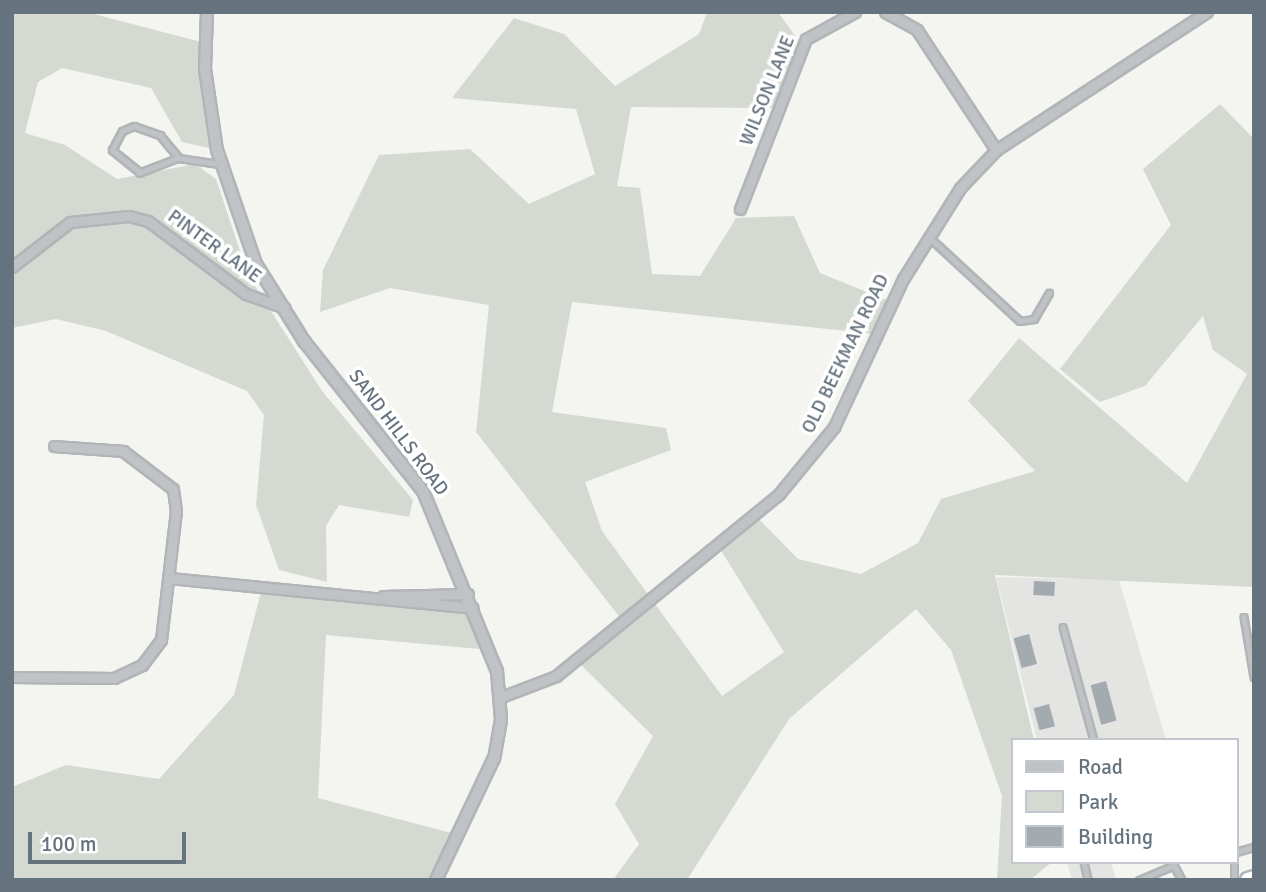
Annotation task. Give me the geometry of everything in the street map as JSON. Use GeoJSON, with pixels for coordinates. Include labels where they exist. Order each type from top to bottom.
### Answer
{"type":"FeatureCollection","features":[{"type":"Feature","properties":{"kind":"highway"},"geometry":{"type":"LineString","coordinates":[[1248,880],[1254,878]]}},
{"type":"Feature","properties":{"kind":"street","name":"SAND HILLS ROAD"},"geometry":{"type":"LineString","coordinates":[[207,12],[205,69],[220,164],[256,264],[285,308],[424,491],[468,594],[501,697],[489,774],[436,880]]}},
{"type":"Feature","properties":{"kind":"street","name":"WILSON LANE"},"geometry":{"type":"LineString","coordinates":[[740,209],[806,39],[855,12]]}},
{"type":"Feature","properties":{"kind":"street"},"geometry":{"type":"LineString","coordinates":[[885,12],[917,30],[996,150]]}},
{"type":"Feature","properties":{"kind":"street","name":"OLD BEEKMAN ROAD"},"geometry":{"type":"LineString","coordinates":[[501,697],[556,676],[810,462],[928,235],[996,150],[1207,12]]}},
{"type":"Feature","properties":{"kind":"street","name":"PINTER LANE"},"geometry":{"type":"LineString","coordinates":[[12,267],[70,222],[129,216],[148,222],[246,294],[285,308]]}},
{"type":"Feature","properties":{"kind":"street"},"geometry":{"type":"LineString","coordinates":[[12,677],[100,680],[142,665],[161,640],[176,511],[164,476],[123,451],[54,446]]}},
{"type":"Feature","properties":{"kind":"street"},"geometry":{"type":"LineString","coordinates":[[169,578],[272,593],[383,596],[468,594]]}},
{"type":"Feature","properties":{"kind":"street"},"geometry":{"type":"LineString","coordinates":[[383,596],[473,608]]}},
{"type":"Feature","properties":{"kind":"lane"},"geometry":{"type":"LineString","coordinates":[[179,158],[160,135],[134,127],[122,131],[112,150],[140,173],[179,158],[220,164]]}},
{"type":"Feature","properties":{"kind":"lane"},"geometry":{"type":"LineString","coordinates":[[928,235],[1020,321],[1034,319],[1049,293]]}},
{"type":"Feature","properties":{"kind":"lane"},"geometry":{"type":"LineString","coordinates":[[1244,617],[1254,677]]}},
{"type":"Feature","properties":{"kind":"lane"},"geometry":{"type":"LineString","coordinates":[[1063,626],[1093,738]]}},
{"type":"Feature","properties":{"kind":"lane"},"geometry":{"type":"LineString","coordinates":[[1139,880],[1174,865],[1182,880]]}},
{"type":"Feature","properties":{"kind":"shaded area"},"geometry":{"type":"Polygon","coordinates":[[[996,577],[1119,580],[1165,738],[1036,738],[996,577]]]}},
{"type":"Feature","properties":{"kind":"shaded area"},"geometry":{"type":"Polygon","coordinates":[[[1068,864],[1112,864],[1116,880],[1072,880],[1068,864]]]}},
{"type":"Feature","properties":{"kind":"green space"},"geometry":{"type":"Polygon","coordinates":[[[12,12],[86,12],[209,44],[218,150],[182,142],[151,88],[62,68],[38,82],[25,133],[65,145],[117,179],[195,164],[216,179],[248,275],[322,391],[413,500],[409,517],[339,505],[326,526],[327,582],[279,570],[256,505],[264,415],[247,391],[106,331],[56,319],[12,328],[12,12]]]}},
{"type":"Feature","properties":{"kind":"green space"},"geometry":{"type":"Polygon","coordinates":[[[707,12],[778,12],[805,50],[778,108],[631,107],[617,186],[640,188],[652,274],[700,276],[736,218],[794,216],[820,273],[889,301],[875,334],[572,302],[552,412],[666,428],[671,450],[585,482],[602,531],[722,696],[784,652],[717,544],[753,513],[798,559],[861,574],[918,543],[941,499],[1035,471],[968,401],[1019,338],[1187,483],[1247,374],[1213,350],[1203,316],[1145,386],[1100,402],[1060,369],[1171,225],[1143,169],[1220,104],[1254,139],[1254,587],[995,575],[1034,738],[1010,738],[1010,864],[1050,864],[1030,880],[997,880],[1002,796],[951,650],[916,609],[789,719],[687,880],[613,880],[639,844],[615,804],[653,736],[576,660],[621,619],[476,432],[489,305],[390,288],[320,312],[323,270],[379,155],[470,149],[529,204],[595,174],[576,109],[452,98],[514,18],[564,34],[615,86],[699,34],[707,12]]]}},
{"type":"Feature","properties":{"kind":"green space"},"geometry":{"type":"Polygon","coordinates":[[[261,592],[476,609],[490,650],[326,635],[318,798],[459,835],[437,880],[12,880],[12,787],[66,765],[159,779],[234,695],[261,592]]]}},
{"type":"Feature","properties":{"kind":"building"},"geometry":{"type":"Polygon","coordinates":[[[1034,581],[1055,582],[1054,596],[1033,595],[1034,581]]]}},
{"type":"Feature","properties":{"kind":"building"},"geometry":{"type":"Polygon","coordinates":[[[1029,634],[1037,664],[1022,668],[1014,638],[1029,634]]]}},
{"type":"Feature","properties":{"kind":"building"},"geometry":{"type":"Polygon","coordinates":[[[1106,681],[1117,721],[1101,725],[1091,685],[1106,681]]]}},
{"type":"Feature","properties":{"kind":"building"},"geometry":{"type":"Polygon","coordinates":[[[1049,704],[1055,726],[1039,730],[1034,708],[1049,704]]]}}]}
